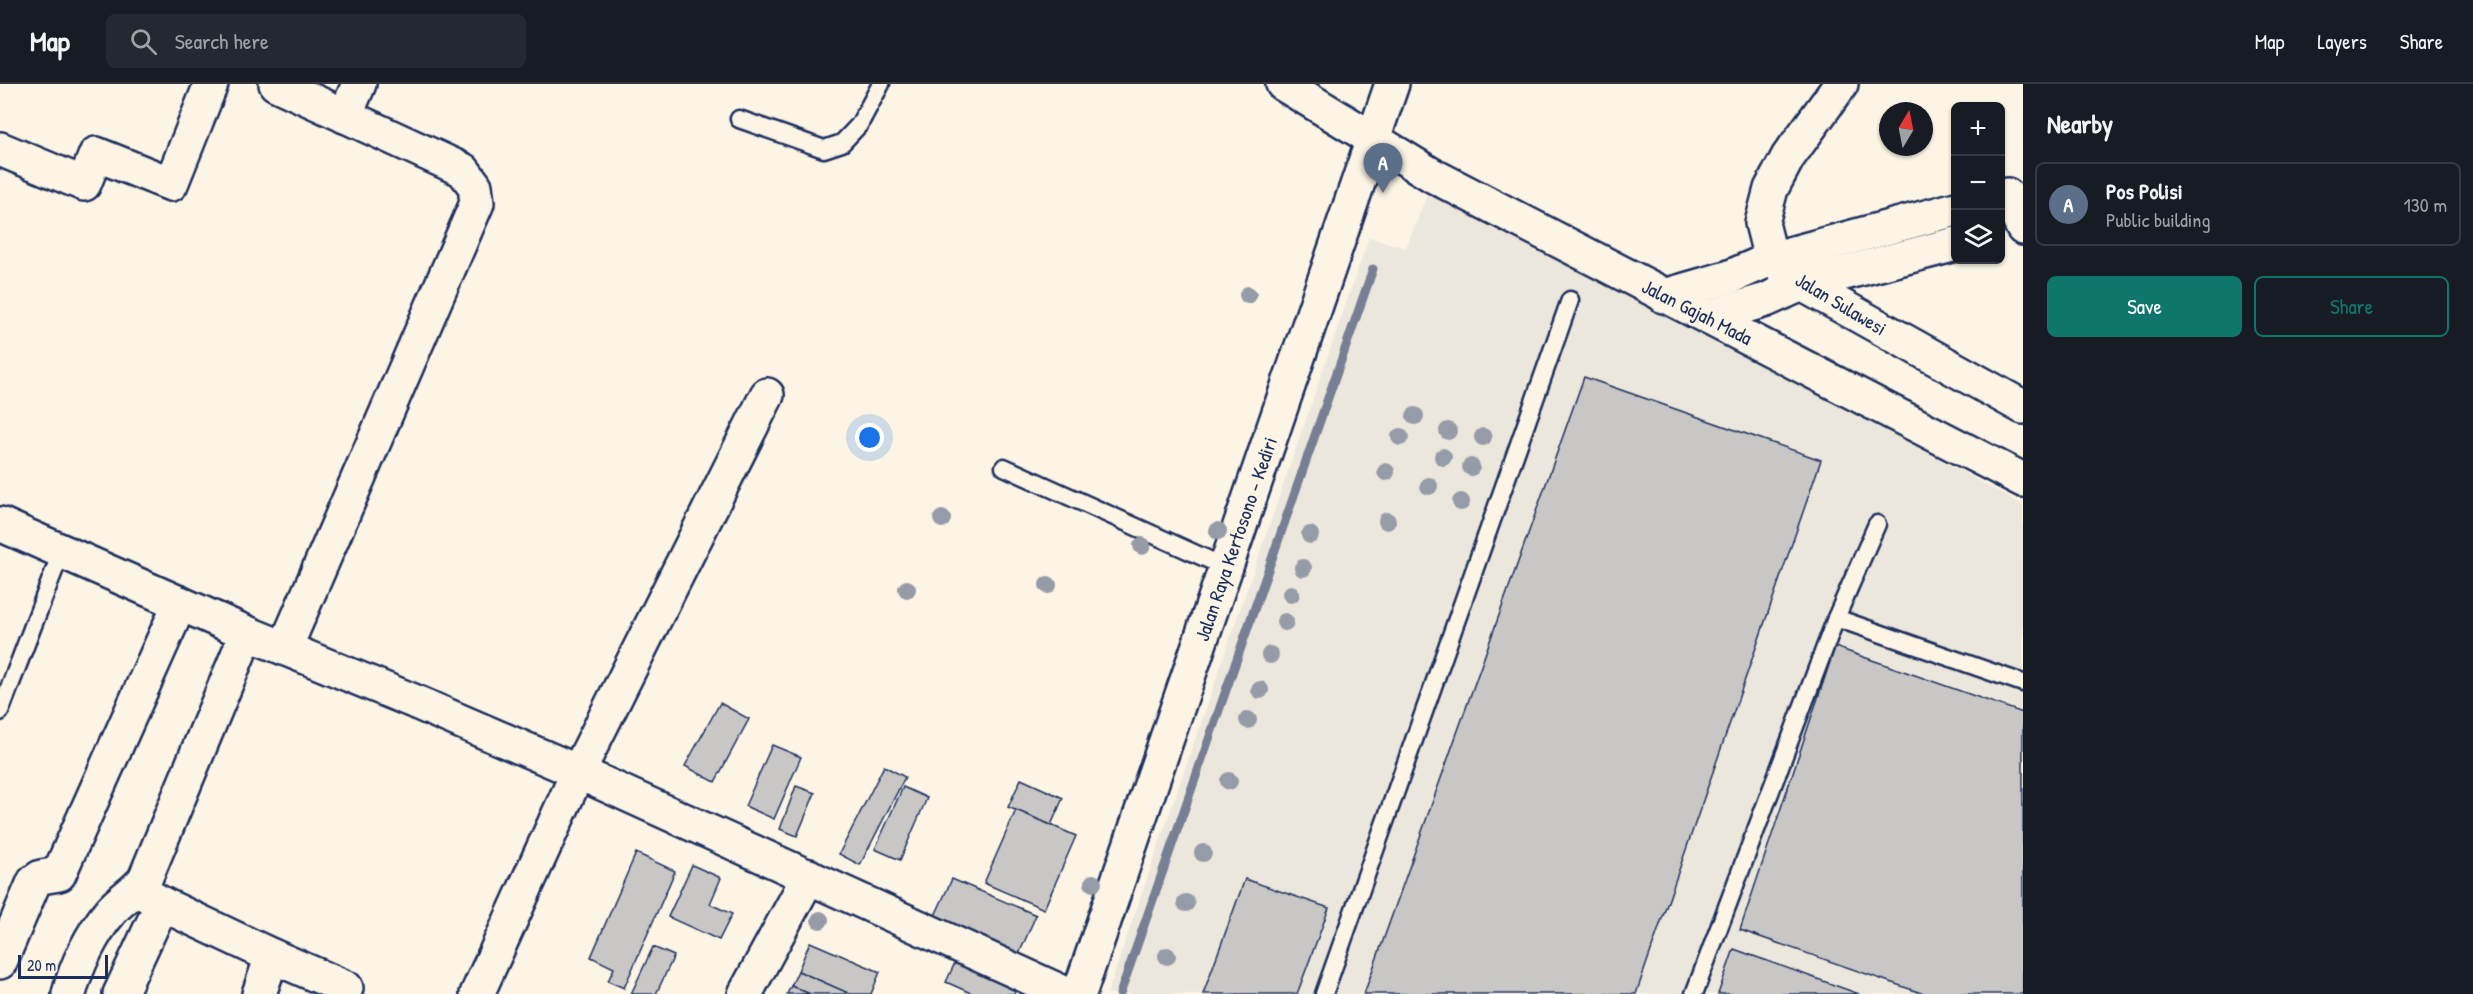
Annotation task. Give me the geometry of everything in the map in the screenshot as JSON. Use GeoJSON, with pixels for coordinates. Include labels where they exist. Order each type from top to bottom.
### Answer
{"type":"FeatureCollection","features":[{"type":"Feature","properties":{"kind":"main road"},"geometry":{"type":"LineString","coordinates":[[0,149],[84,184],[96,154],[171,184],[211,84]]}},
{"type":"Feature","properties":{"kind":"main road"},"geometry":{"type":"LineString","coordinates":[[276,84],[463,170],[475,186],[477,203],[285,648]]}},
{"type":"Feature","properties":{"kind":"main road"},"geometry":{"type":"LineString","coordinates":[[345,116],[359,84]]}},
{"type":"Feature","properties":{"kind":"main road","name":"Jalan Gajah Mada"},"geometry":{"type":"LineString","coordinates":[[1283,84],[1432,175],[2023,480]]}},
{"type":"Feature","properties":{"kind":"main road","name":"Jalan Raya Kertosono - Kediri"},"geometry":{"type":"LineString","coordinates":[[1079,994],[1392,84]]}},
{"type":"Feature","properties":{"kind":"main road"},"geometry":{"type":"LineString","coordinates":[[1771,259],[1762,223],[1771,189],[1788,157],[1841,84]]}},
{"type":"Feature","properties":{"kind":"main road"},"geometry":{"type":"LineString","coordinates":[[2010,194],[2017,228]]}},
{"type":"Feature","properties":{"kind":"main road"},"geometry":{"type":"LineString","coordinates":[[1664,296],[1730,277],[1771,259],[1952,210]]}},
{"type":"Feature","properties":{"kind":"main road"},"geometry":{"type":"LineString","coordinates":[[1709,317],[1766,300],[1802,284],[1951,245]]}},
{"type":"Feature","properties":{"kind":"main road","name":"Jalan Sulawesi"},"geometry":{"type":"LineString","coordinates":[[1771,259],[1802,284],[2023,407]]}},
{"type":"Feature","properties":{"kind":"main road"},"geometry":{"type":"LineString","coordinates":[[477,994],[578,772],[767,395]]}},
{"type":"Feature","properties":{"kind":"main road"},"geometry":{"type":"LineString","coordinates":[[0,524],[247,633],[411,699],[578,772],[1065,994]]}},
{"type":"Feature","properties":{"kind":"main road"},"geometry":{"type":"LineString","coordinates":[[0,962],[34,882],[41,877],[59,874],[180,603]]}},
{"type":"Feature","properties":{"kind":"main road"},"geometry":{"type":"LineString","coordinates":[[120,994],[149,897],[144,879],[247,633]]}},
{"type":"Feature","properties":{"kind":"main road"},"geometry":{"type":"LineString","coordinates":[[745,994],[809,876]]}},
{"type":"Feature","properties":{"kind":"main road"},"geometry":{"type":"LineString","coordinates":[[69,994],[95,933],[112,909],[149,897],[272,956],[346,988]]}},
{"type":"Feature","properties":{"kind":"main road"},"geometry":{"type":"LineString","coordinates":[[259,994],[272,956]]}},
{"type":"Feature","properties":{"kind":"lane"},"geometry":{"type":"LineString","coordinates":[[739,119],[824,149],[842,143],[860,125],[881,84]]}},
{"type":"Feature","properties":{"kind":"lane"},"geometry":{"type":"LineString","coordinates":[[1324,994],[1570,300]]}},
{"type":"Feature","properties":{"kind":"lane"},"geometry":{"type":"LineString","coordinates":[[1004,467],[1227,568]]}},
{"type":"Feature","properties":{"kind":"lane"},"geometry":{"type":"LineString","coordinates":[[1694,994],[1836,618],[1877,524]]}},
{"type":"Feature","properties":{"kind":"lane"},"geometry":{"type":"LineString","coordinates":[[0,712],[62,550]]}},
{"type":"Feature","properties":{"kind":"lane"},"geometry":{"type":"LineString","coordinates":[[1836,618],[2023,683]]}},
{"type":"Feature","properties":{"kind":"shaded area"},"geometry":{"type":"Polygon","coordinates":[[[1432,182],[2023,505],[2023,994],[1107,994],[1369,237],[1406,248],[1432,182]]]}},
{"type":"Feature","properties":{"kind":"building"},"geometry":{"type":"Polygon","coordinates":[[[1584,377],[1821,460],[1636,994],[1364,994],[1584,377]]]}},
{"type":"Feature","properties":{"kind":"building"},"geometry":{"type":"Polygon","coordinates":[[[1835,647],[2023,713],[2023,994],[1924,994],[1740,930],[1835,647]]]}},
{"type":"Feature","properties":{"kind":"building"},"geometry":{"type":"Polygon","coordinates":[[[720,703],[749,719],[715,782],[685,766],[720,703]]]}},
{"type":"Feature","properties":{"kind":"building"},"geometry":{"type":"Polygon","coordinates":[[[772,745],[801,757],[774,819],[745,806],[772,745]]]}},
{"type":"Feature","properties":{"kind":"building"},"geometry":{"type":"Polygon","coordinates":[[[884,766],[905,777],[860,865],[839,854],[884,766]]]}},
{"type":"Feature","properties":{"kind":"building"},"geometry":{"type":"Polygon","coordinates":[[[1021,779],[1063,798],[1051,825],[1008,807],[1021,779]]]}},
{"type":"Feature","properties":{"kind":"building"},"geometry":{"type":"Polygon","coordinates":[[[796,786],[815,793],[797,836],[780,829],[796,786]]]}},
{"type":"Feature","properties":{"kind":"building"},"geometry":{"type":"Polygon","coordinates":[[[903,787],[927,798],[900,860],[875,849],[903,787]]]}},
{"type":"Feature","properties":{"kind":"building"},"geometry":{"type":"Polygon","coordinates":[[[1016,810],[1076,836],[1044,909],[984,883],[1016,810]]]}},
{"type":"Feature","properties":{"kind":"building"},"geometry":{"type":"Polygon","coordinates":[[[636,853],[675,871],[624,988],[608,981],[614,968],[591,957],[636,853]]]}},
{"type":"Feature","properties":{"kind":"building"},"geometry":{"type":"Polygon","coordinates":[[[692,865],[721,878],[710,904],[732,914],[719,940],[668,917],[692,865]]]}},
{"type":"Feature","properties":{"kind":"building"},"geometry":{"type":"Polygon","coordinates":[[[952,879],[1036,915],[1016,961],[931,924],[952,879]]]}},
{"type":"Feature","properties":{"kind":"building"},"geometry":{"type":"Polygon","coordinates":[[[1245,879],[1329,908],[1297,994],[1203,994],[1245,879]]]}},
{"type":"Feature","properties":{"kind":"building"},"geometry":{"type":"Polygon","coordinates":[[[810,942],[880,972],[871,994],[850,994],[798,971],[810,942]]]}},
{"type":"Feature","properties":{"kind":"building"},"geometry":{"type":"Polygon","coordinates":[[[653,947],[674,956],[656,994],[631,994],[653,947]]]}},
{"type":"Feature","properties":{"kind":"building"},"geometry":{"type":"Polygon","coordinates":[[[1734,949],[1859,994],[1718,994],[1734,949]]]}},
{"type":"Feature","properties":{"kind":"building"},"geometry":{"type":"Polygon","coordinates":[[[960,952],[1021,979],[1014,994],[973,994],[946,982],[960,952]]]}},
{"type":"Feature","properties":{"kind":"building"},"geometry":{"type":"Polygon","coordinates":[[[798,971],[846,992],[845,994],[810,994],[791,986],[798,971]]]}},
{"type":"Feature","properties":{"kind":"building"},"geometry":{"type":"Polygon","coordinates":[[[791,986],[810,994],[787,994],[791,986]]]}},
{"type":"Feature","properties":{"kind":"waterway"},"geometry":{"type":"LineString","coordinates":[[1120,994],[1373,269]]}},
{"type":"Feature","properties":{"kind":"place","name":"Pos Polisi"},"geometry":{"type":"Point","coordinates":[1383,193]}}]}
